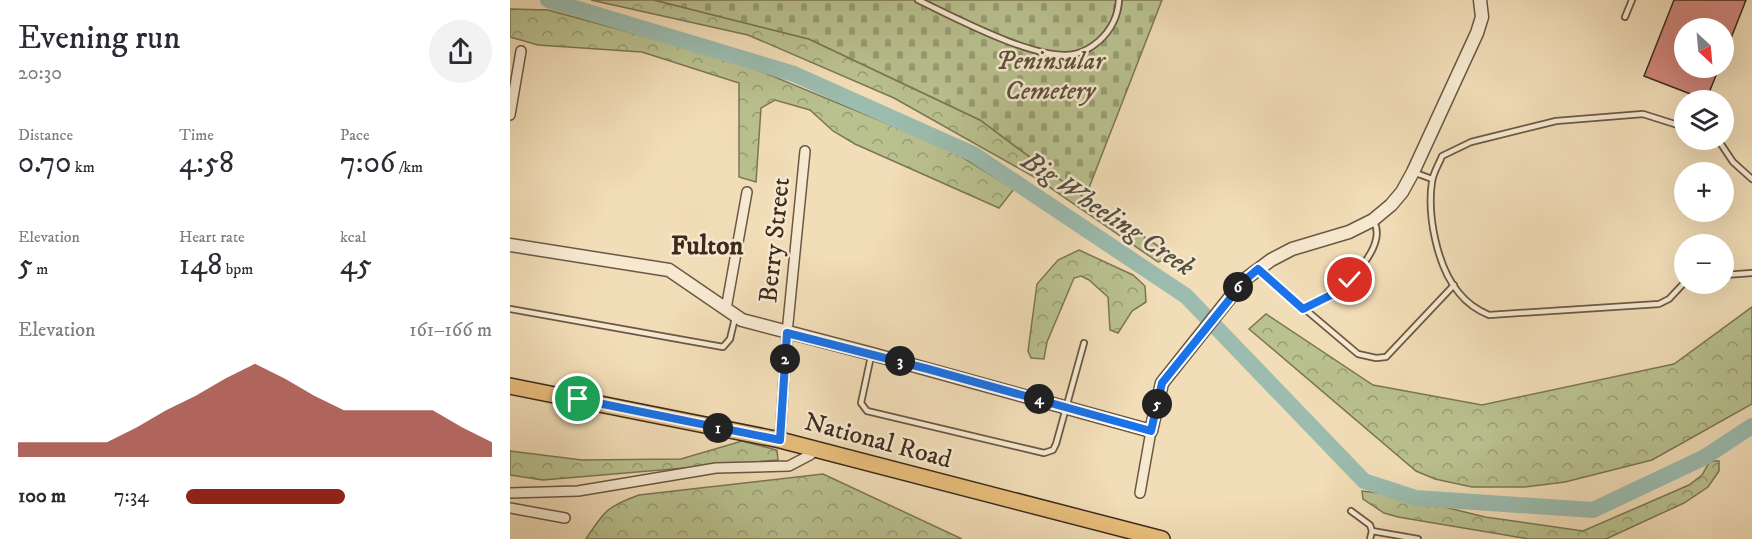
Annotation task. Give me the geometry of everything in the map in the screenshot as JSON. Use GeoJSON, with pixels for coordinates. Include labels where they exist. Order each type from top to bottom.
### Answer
{"type":"FeatureCollection","features":[{"type":"Feature","properties":{"kind":"main road","name":"National Road"},"geometry":{"type":"LineString","coordinates":[[510,386],[780,440],[1162,539]]}},
{"type":"Feature","properties":{"kind":"street"},"geometry":{"type":"LineString","coordinates":[[1140,493],[1162,383],[1245,280],[1258,269],[1292,249],[1348,232],[1373,220],[1402,192],[1477,33],[1482,17],[1480,0]]}},
{"type":"Feature","properties":{"kind":"street"},"geometry":{"type":"LineString","coordinates":[[510,115],[521,51]]}},
{"type":"Feature","properties":{"kind":"street","name":"Berry Street"},"geometry":{"type":"LineString","coordinates":[[780,440],[787,333],[805,151]]}},
{"type":"Feature","properties":{"kind":"street"},"geometry":{"type":"LineString","coordinates":[[730,313],[747,192]]}},
{"type":"Feature","properties":{"kind":"street"},"geometry":{"type":"LineString","coordinates":[[510,245],[669,270],[741,321],[872,354],[1151,431]]}},
{"type":"Feature","properties":{"kind":"street"},"geometry":{"type":"LineString","coordinates":[[510,493],[578,491],[716,468],[789,466],[816,449]]}},
{"type":"Feature","properties":{"kind":"street"},"geometry":{"type":"LineString","coordinates":[[510,508],[565,518]]}},
{"type":"Feature","properties":{"kind":"lane"},"geometry":{"type":"LineString","coordinates":[[918,0],[1036,51],[1059,55],[1076,54],[1092,47],[1106,34],[1114,20],[1119,0]]}},
{"type":"Feature","properties":{"kind":"lane"},"geometry":{"type":"LineString","coordinates":[[1625,17],[1632,0]]}},
{"type":"Feature","properties":{"kind":"lane"},"geometry":{"type":"LineString","coordinates":[[1674,124],[1643,114],[1556,121],[1471,142],[1442,156],[1432,179],[1431,203],[1437,250],[1454,285],[1473,308],[1489,315],[1659,304],[1674,294]]}},
{"type":"Feature","properties":{"kind":"lane"},"geometry":{"type":"LineString","coordinates":[[1725,150],[1733,162],[1752,179]]}},
{"type":"Feature","properties":{"kind":"lane"},"geometry":{"type":"LineString","coordinates":[[1413,172],[1432,179]]}},
{"type":"Feature","properties":{"kind":"lane"},"geometry":{"type":"LineString","coordinates":[[1303,309],[1331,295],[1350,280],[1362,266],[1372,250],[1377,234],[1377,227],[1373,220]]}},
{"type":"Feature","properties":{"kind":"lane"},"geometry":{"type":"LineString","coordinates":[[1258,269],[1358,354],[1376,358],[1383,358],[1454,285]]}},
{"type":"Feature","properties":{"kind":"lane"},"geometry":{"type":"LineString","coordinates":[[1734,274],[1752,273]]}},
{"type":"Feature","properties":{"kind":"lane"},"geometry":{"type":"LineString","coordinates":[[510,309],[723,347],[730,339],[730,313]]}},
{"type":"Feature","properties":{"kind":"lane"},"geometry":{"type":"LineString","coordinates":[[872,354],[861,403],[867,411],[1044,453],[1053,450],[1056,444],[1084,343]]}},
{"type":"Feature","properties":{"kind":"lane"},"geometry":{"type":"LineString","coordinates":[[1351,511],[1370,525],[1372,531],[1370,539]]}},
{"type":"Feature","properties":{"kind":"lane"},"geometry":{"type":"LineString","coordinates":[[1372,531],[1418,539]]}},
{"type":"Feature","properties":{"kind":"green space"},"geometry":{"type":"Polygon","coordinates":[[[591,0],[654,0],[809,39],[980,120],[1085,198],[1175,257],[1158,262],[1036,178],[894,98],[748,35],[591,0]]]}},
{"type":"Feature","properties":{"kind":"green space","name":"Peninsular Cemetery"},"geometry":{"type":"Polygon","coordinates":[[[654,0],[1162,0],[1085,198],[980,120],[809,39],[654,0]]]}},
{"type":"Feature","properties":{"kind":"green space"},"geometry":{"type":"Polygon","coordinates":[[[510,9],[548,10],[736,61],[949,149],[1014,189],[999,208],[855,144],[833,131],[810,110],[775,100],[761,108],[756,182],[739,177],[739,83],[642,52],[538,45],[510,37],[510,9]]]}},
{"type":"Feature","properties":{"kind":"green space"},"geometry":{"type":"Polygon","coordinates":[[[1079,250],[1133,275],[1145,286],[1146,302],[1132,311],[1118,333],[1110,330],[1108,297],[1089,280],[1081,276],[1074,278],[1047,342],[1044,359],[1031,358],[1028,351],[1037,284],[1058,260],[1079,250]]]}},
{"type":"Feature","properties":{"kind":"green space"},"geometry":{"type":"Polygon","coordinates":[[[1752,307],[1752,404],[1652,460],[1565,482],[1525,487],[1472,487],[1435,479],[1416,471],[1249,329],[1266,314],[1373,385],[1482,405],[1674,364],[1752,307]]]}},
{"type":"Feature","properties":{"kind":"green space"},"geometry":{"type":"Polygon","coordinates":[[[742,441],[777,450],[778,460],[543,480],[510,475],[510,451],[582,460],[681,459],[742,441]]]}},
{"type":"Feature","properties":{"kind":"green space"},"geometry":{"type":"Polygon","coordinates":[[[1710,461],[1719,461],[1719,471],[1708,487],[1684,503],[1606,539],[1529,539],[1398,517],[1384,513],[1363,499],[1362,491],[1396,495],[1485,517],[1583,531],[1689,485],[1702,475],[1710,461]]]}},
{"type":"Feature","properties":{"kind":"green space"},"geometry":{"type":"Polygon","coordinates":[[[823,474],[962,539],[586,539],[613,506],[639,495],[823,474]]]}},
{"type":"Feature","properties":{"kind":"building"},"geometry":{"type":"Polygon","coordinates":[[[1674,0],[1746,0],[1734,31],[1734,18],[1674,18],[1674,78],[1715,78],[1710,90],[1680,90],[1644,76],[1674,0]]]}},
{"type":"Feature","properties":{"kind":"waterway","name":"Big Wheeling Creek"},"geometry":{"type":"LineString","coordinates":[[548,0],[794,74],[973,154],[1186,296],[1364,481],[1416,498],[1593,510],[1705,457],[1752,426]]}},
{"type":"Feature","properties":{"kind":"district","name":"Fulton"},"geometry":{"type":"Point","coordinates":[707,246]}},
{"type":"Feature","properties":{"kind":"route"},"geometry":{"type":"LineString","coordinates":[[578,399],[780,440],[787,333],[928,369],[1151,431],[1162,383],[1245,280],[1258,269],[1303,309],[1331,295],[1350,280]]}}]}
